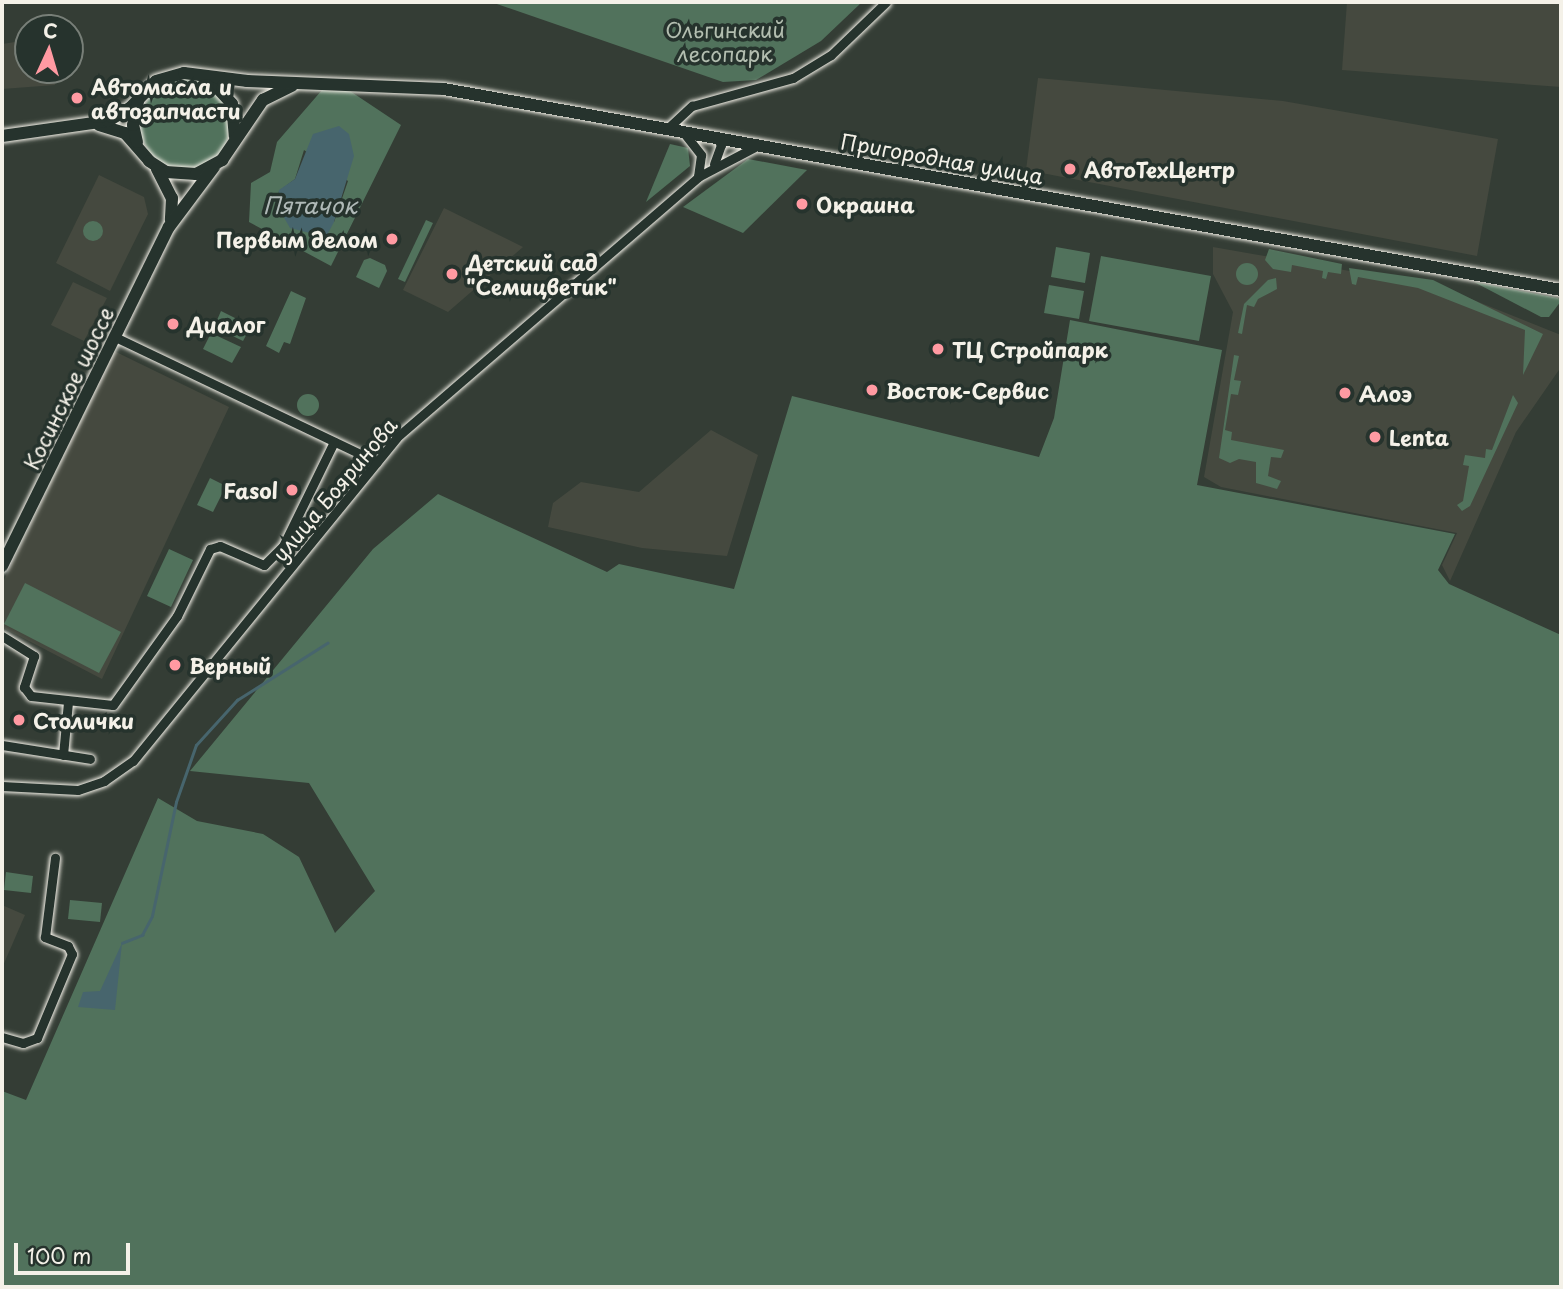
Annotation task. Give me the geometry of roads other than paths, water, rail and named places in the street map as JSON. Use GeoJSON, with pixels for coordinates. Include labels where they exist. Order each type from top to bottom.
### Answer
{"type":"FeatureCollection","features":[{"type":"Feature","properties":{"kind":"street"},"geometry":{"type":"LineString","coordinates":[[668,128],[692,106],[793,78],[831,55],[886,2]]}},
{"type":"Feature","properties":{"kind":"street"},"geometry":{"type":"LineString","coordinates":[[2,136],[88,125],[116,117],[164,77],[195,74],[247,81],[314,83]]}},
{"type":"Feature","properties":{"kind":"street"},"geometry":{"type":"LineString","coordinates":[[195,74],[221,87],[232,104],[237,123],[233,143]]}},
{"type":"Feature","properties":{"kind":"street"},"geometry":{"type":"LineString","coordinates":[[88,125],[119,129],[146,157],[166,172],[186,176],[214,167],[263,100],[282,88],[314,83]]}},
{"type":"Feature","properties":{"kind":"street","name":"Пригородная улица"},"geometry":{"type":"LineString","coordinates":[[314,83],[444,89],[1561,290]]}},
{"type":"Feature","properties":{"kind":"street"},"geometry":{"type":"LineString","coordinates":[[142,96],[133,125],[146,157]]}},
{"type":"Feature","properties":{"kind":"street"},"geometry":{"type":"LineString","coordinates":[[681,131],[701,155],[698,177]]}},
{"type":"Feature","properties":{"kind":"street"},"geometry":{"type":"LineString","coordinates":[[713,165],[721,145],[717,137]]}},
{"type":"Feature","properties":{"kind":"street","name":"улица Бояринова"},"geometry":{"type":"LineString","coordinates":[[2,786],[78,790],[104,781],[133,761],[396,438],[476,365],[713,165],[763,145]]}},
{"type":"Feature","properties":{"kind":"street","name":"Косинское шоссе"},"geometry":{"type":"LineString","coordinates":[[146,157],[166,180],[173,198],[169,227]]}},
{"type":"Feature","properties":{"kind":"street","name":"Косинское шоссе"},"geometry":{"type":"LineString","coordinates":[[2,566],[169,227],[214,167]]}},
{"type":"Feature","properties":{"kind":"street"},"geometry":{"type":"LineString","coordinates":[[115,337],[377,462]]}},
{"type":"Feature","properties":{"kind":"street"},"geometry":{"type":"LineString","coordinates":[[2,636],[34,656],[24,687],[27,694],[106,706],[118,701],[177,616],[213,547],[267,564],[283,547],[334,442]]}},
{"type":"Feature","properties":{"kind":"street"},"geometry":{"type":"LineString","coordinates":[[63,755],[68,702]]}},
{"type":"Feature","properties":{"kind":"street"},"geometry":{"type":"LineString","coordinates":[[2,745],[90,759]]}},
{"type":"Feature","properties":{"kind":"street"},"geometry":{"type":"LineString","coordinates":[[2,1037],[23,1043],[37,1038],[72,954],[68,946],[45,937],[55,858]]}},
{"type":"Feature","properties":{"kind":"water","name":"Пятачок"},"geometry":{"type":"Polygon","coordinates":[[[339,126],[349,134],[354,156],[334,222],[326,237],[290,228],[282,214],[275,214],[279,190],[295,179],[313,134],[339,126]]]}},
{"type":"Feature","properties":{"kind":"water"},"geometry":{"type":"Polygon","coordinates":[[[122,943],[115,1010],[78,1007],[83,992],[100,991],[122,943]]]}},
{"type":"Feature","properties":{"kind":"waterway"},"geometry":{"type":"LineString","coordinates":[[122,943],[142,935],[152,916],[176,802],[196,745],[237,700],[327,643]]}},
{"type":"Feature","properties":{"kind":"place","name":"Автомасла и автозапчасти"},"geometry":{"type":"Point","coordinates":[77,98]}},
{"type":"Feature","properties":{"kind":"place","name":"АвтоТехЦентр"},"geometry":{"type":"Point","coordinates":[1070,169]}},
{"type":"Feature","properties":{"kind":"place","name":"Окраина"},"geometry":{"type":"Point","coordinates":[802,204]}},
{"type":"Feature","properties":{"kind":"place","name":"Первым делом"},"geometry":{"type":"Point","coordinates":[392,239]}},
{"type":"Feature","properties":{"kind":"place","name":"Детский сад \"Семицветик\""},"geometry":{"type":"Point","coordinates":[452,274]}},
{"type":"Feature","properties":{"kind":"place","name":"Диалог"},"geometry":{"type":"Point","coordinates":[173,324]}},
{"type":"Feature","properties":{"kind":"place","name":"ТЦ Стройпарк"},"geometry":{"type":"Point","coordinates":[938,349]}},
{"type":"Feature","properties":{"kind":"place","name":"Восток-Сервис"},"geometry":{"type":"Point","coordinates":[872,390]}},
{"type":"Feature","properties":{"kind":"place","name":"Алоэ"},"geometry":{"type":"Point","coordinates":[1345,393]}},
{"type":"Feature","properties":{"kind":"place","name":"Lenta"},"geometry":{"type":"Point","coordinates":[1375,437]}},
{"type":"Feature","properties":{"kind":"place","name":"Fasol"},"geometry":{"type":"Point","coordinates":[292,490]}},
{"type":"Feature","properties":{"kind":"place","name":"Верный"},"geometry":{"type":"Point","coordinates":[175,665]}},
{"type":"Feature","properties":{"kind":"place","name":"Столички"},"geometry":{"type":"Point","coordinates":[19,720]}},
{"type":"Feature","properties":{"kind":"park label","name":"Ольгинский лесопарк"},"geometry":{"type":"Point","coordinates":[725,41]}}]}
